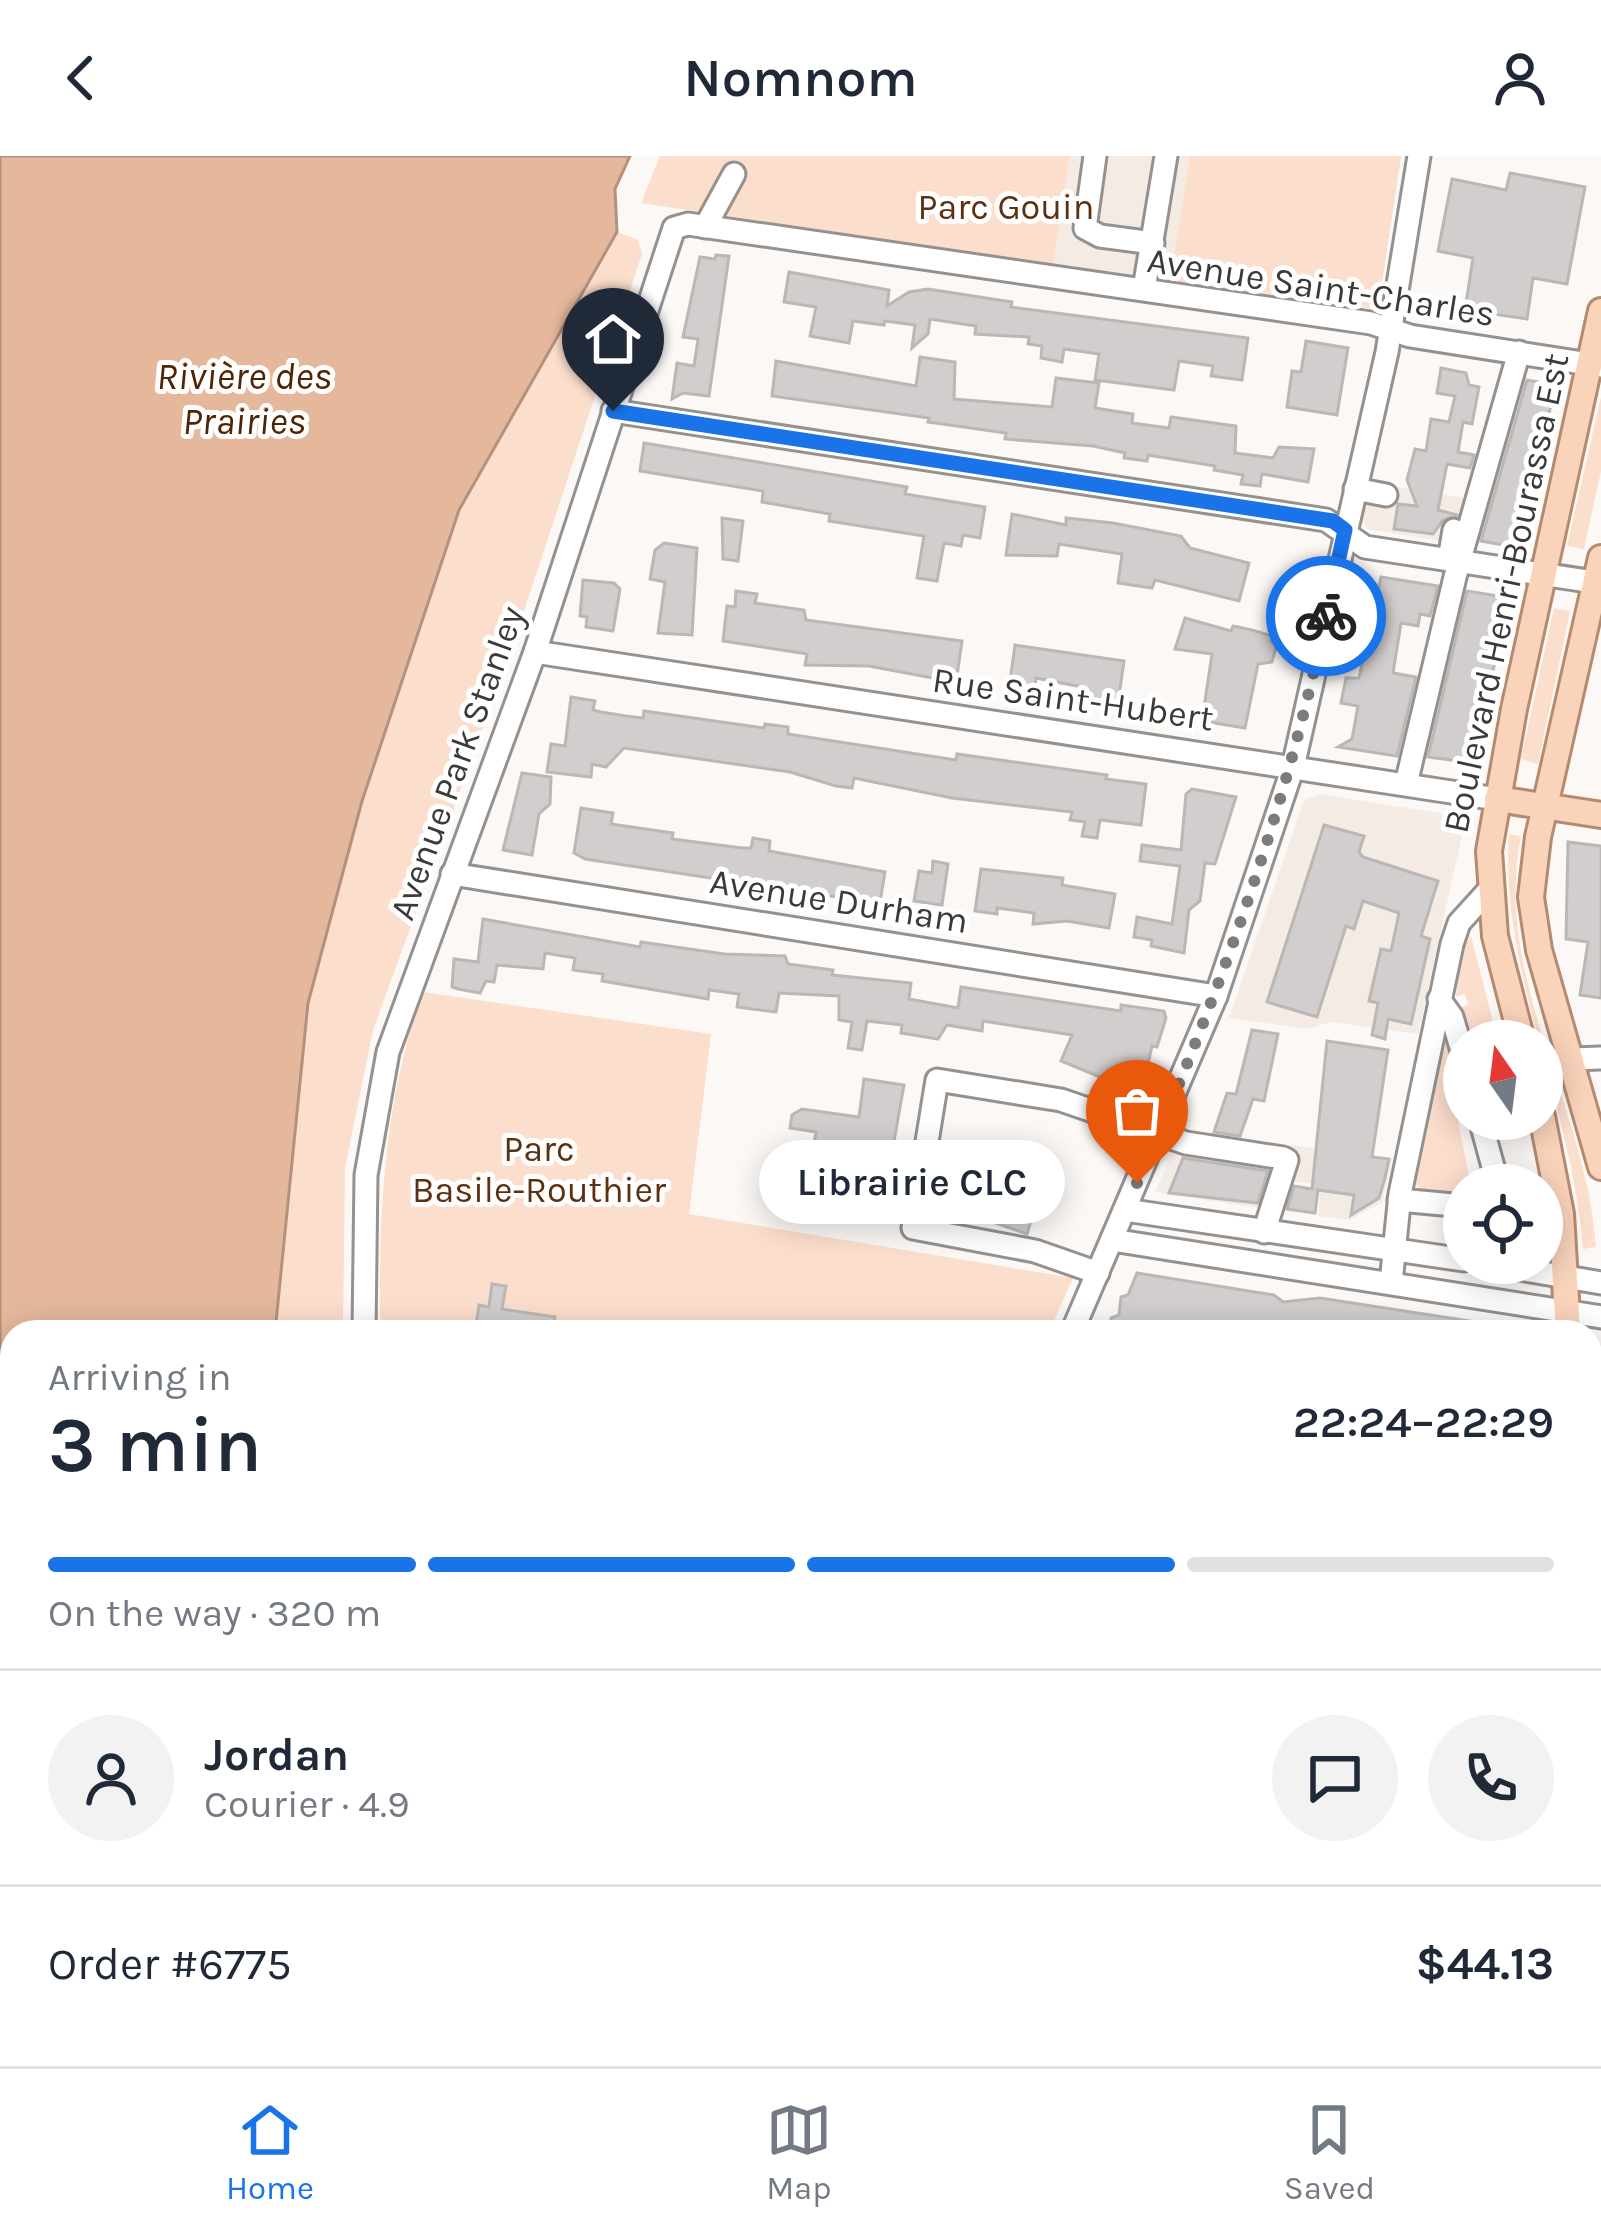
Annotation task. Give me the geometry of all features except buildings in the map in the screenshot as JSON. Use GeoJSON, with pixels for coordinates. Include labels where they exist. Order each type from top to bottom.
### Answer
{"type":"FeatureCollection","features":[{"type":"Feature","properties":{"kind":"main road","name":"Boulevard Henri-Bourassa Est"},"geometry":{"type":"LineString","coordinates":[[1516,1020],[1489,890],[1497,799],[1544,574],[1595,365],[1601,310]]}},
{"type":"Feature","properties":{"kind":"main road"},"geometry":{"type":"LineString","coordinates":[[1599,574],[1545,806],[1533,867],[1532,909],[1599,1153]]}},
{"type":"Feature","properties":{"kind":"main road","name":"Rue Saint-Hubert"},"geometry":{"type":"LineString","coordinates":[[1497,799],[1601,815]]}},
{"type":"Feature","properties":{"kind":"main road"},"geometry":{"type":"LineString","coordinates":[[1546,1140],[1568,1276],[1568,1320]]}},
{"type":"Feature","properties":{"kind":"street"},"geometry":{"type":"LineString","coordinates":[[1095,156],[1087,231],[1153,243]]}},
{"type":"Feature","properties":{"kind":"street"},"geometry":{"type":"LineString","coordinates":[[1144,289],[1166,156]]}},
{"type":"Feature","properties":{"kind":"street"},"geometry":{"type":"LineString","coordinates":[[1077,1320],[1216,996],[1294,767],[1390,329],[1419,156]]}},
{"type":"Feature","properties":{"kind":"street"},"geometry":{"type":"LineString","coordinates":[[705,226],[734,174]]}},
{"type":"Feature","properties":{"kind":"street","name":"Avenue Saint-Charles"},"geometry":{"type":"LineString","coordinates":[[674,227],[705,226],[1144,289],[1595,365]]}},
{"type":"Feature","properties":{"kind":"street","name":"Avenue Park Stanley"},"geometry":{"type":"LineString","coordinates":[[364,1320],[368,1155],[388,1052],[535,652],[674,227]]}},
{"type":"Feature","properties":{"kind":"street"},"geometry":{"type":"LineString","coordinates":[[1406,784],[1455,561],[1519,352]]}},
{"type":"Feature","properties":{"kind":"street"},"geometry":{"type":"LineString","coordinates":[[613,411],[1326,520],[1365,547],[1544,574],[1599,574]]}},
{"type":"Feature","properties":{"kind":"street"},"geometry":{"type":"LineString","coordinates":[[1355,489],[1386,495]]}},
{"type":"Feature","properties":{"kind":"street"},"geometry":{"type":"LineString","coordinates":[[1454,530],[1455,561]]}},
{"type":"Feature","properties":{"kind":"street","name":"Rue Saint-Hubert"},"geometry":{"type":"LineString","coordinates":[[535,652],[1497,799]]}},
{"type":"Feature","properties":{"kind":"street","name":"Avenue Durham"},"geometry":{"type":"LineString","coordinates":[[452,874],[1155,982],[1216,996]]}},
{"type":"Feature","properties":{"kind":"street"},"geometry":{"type":"LineString","coordinates":[[1391,1283],[1399,1200],[1439,999],[1459,923],[1489,890]]}},
{"type":"Feature","properties":{"kind":"street"},"geometry":{"type":"LineString","coordinates":[[1439,999],[1453,1020]]}},
{"type":"Feature","properties":{"kind":"street"},"geometry":{"type":"LineString","coordinates":[[1571,1059],[1601,1058]]}},
{"type":"Feature","properties":{"kind":"street"},"geometry":{"type":"LineString","coordinates":[[1098,1273],[1035,1251],[913,1228],[937,1080],[1076,1104],[1194,1145],[1287,1160],[1264,1232]]}},
{"type":"Feature","properties":{"kind":"street"},"geometry":{"type":"LineString","coordinates":[[1399,1200],[1443,1204]]}},
{"type":"Feature","properties":{"kind":"street"},"geometry":{"type":"LineString","coordinates":[[1125,1210],[1443,1257]]}},
{"type":"Feature","properties":{"kind":"street"},"geometry":{"type":"LineString","coordinates":[[1112,1240],[1391,1283],[1559,1320]]}},
{"type":"Feature","properties":{"kind":"street"},"geometry":{"type":"LineString","coordinates":[[1563,1275],[1601,1283]]}},
{"type":"Feature","properties":{"kind":"shaded area"},"geometry":{"type":"Polygon","coordinates":[[[1070,156],[1401,156],[1378,309],[1053,264],[1070,156]]]}},
{"type":"Feature","properties":{"kind":"shaded area"},"geometry":{"type":"Polygon","coordinates":[[[1371,483],[1473,499],[1460,544],[1367,529],[1362,519],[1371,483]]]}},
{"type":"Feature","properties":{"kind":"shaded area"},"geometry":{"type":"Polygon","coordinates":[[[1320,794],[1458,816],[1465,822],[1418,1034],[1331,1022],[1307,1029],[1229,1018],[1304,800],[1320,794]]]}},
{"type":"Feature","properties":{"kind":"shaded area"},"geometry":{"type":"Polygon","coordinates":[[[1180,1134],[1286,1152],[1292,1145],[1392,1160],[1382,1202],[1350,1220],[1318,1216],[1321,1185],[1286,1180],[1273,1210],[1155,1192],[1180,1134]]]}},
{"type":"Feature","properties":{"kind":"green space","name":"Parc Gouin"},"geometry":{"type":"Polygon","coordinates":[[[660,156],[1070,156],[1053,264],[641,203],[660,156]]]}},
{"type":"Feature","properties":{"kind":"green space"},"geometry":{"type":"Polygon","coordinates":[[[1190,156],[1401,156],[1378,309],[1163,279],[1167,255],[1174,256],[1190,156]]]}},
{"type":"Feature","properties":{"kind":"green space"},"geometry":{"type":"Polygon","coordinates":[[[617,232],[638,240],[642,254],[506,665],[373,1030],[345,1168],[343,1320],[276,1320],[308,1003],[362,801],[459,510],[617,232]]]}},
{"type":"Feature","properties":{"kind":"green space"},"geometry":{"type":"Polygon","coordinates":[[[1601,397],[1601,471],[1584,549],[1567,546],[1601,397]]]}},
{"type":"Feature","properties":{"kind":"green space"},"geometry":{"type":"Polygon","coordinates":[[[1554,608],[1570,611],[1538,764],[1521,759],[1554,608]]]}},
{"type":"Feature","properties":{"kind":"green space"},"geometry":{"type":"Polygon","coordinates":[[[1509,834],[1521,836],[1516,888],[1519,940],[1538,1020],[1534,1020],[1526,990],[1509,886],[1509,834]]]}},
{"type":"Feature","properties":{"kind":"green space"},"geometry":{"type":"Polygon","coordinates":[[[1471,936],[1493,1020],[1464,1020],[1460,1008],[1468,1005],[1465,994],[1456,996],[1463,948],[1471,936]]]}},
{"type":"Feature","properties":{"kind":"green space","name":"Parc Basile-Routhier"},"geometry":{"type":"Polygon","coordinates":[[[423,992],[711,1034],[689,1214],[1073,1278],[1054,1320],[382,1320],[381,1234],[387,1152],[410,1031],[423,992]]]}},
{"type":"Feature","properties":{"kind":"green space"},"geometry":{"type":"Polygon","coordinates":[[[1443,1040],[1443,1140],[1462,1140],[1467,1164],[1443,1164],[1443,1192],[1420,1189],[1412,1181],[1443,1040]]]}},
{"type":"Feature","properties":{"kind":"green space"},"geometry":{"type":"Polygon","coordinates":[[[1563,1103],[1589,1195],[1596,1247],[1583,1249],[1563,1103]]]}},
{"type":"Feature","properties":{"kind":"water","name":"Rivière des Prairies"},"geometry":{"type":"Polygon","coordinates":[[[0,156],[630,156],[615,189],[617,232],[459,510],[362,801],[308,1003],[276,1320],[0,1320],[0,156]]]}},
{"type":"Feature","properties":{"kind":"way so far"},"geometry":{"type":"LineString","coordinates":[[1137,1183],[1216,996],[1285,794],[1326,616]]}},
{"type":"Feature","properties":{"kind":"place","name":"Librairie CLC"},"geometry":{"type":"Point","coordinates":[1137,1183]}},
{"type":"Feature","properties":{"kind":"route"},"geometry":{"type":"LineString","coordinates":[[613,411],[1333,521],[1345,530],[1326,616]]}}]}
